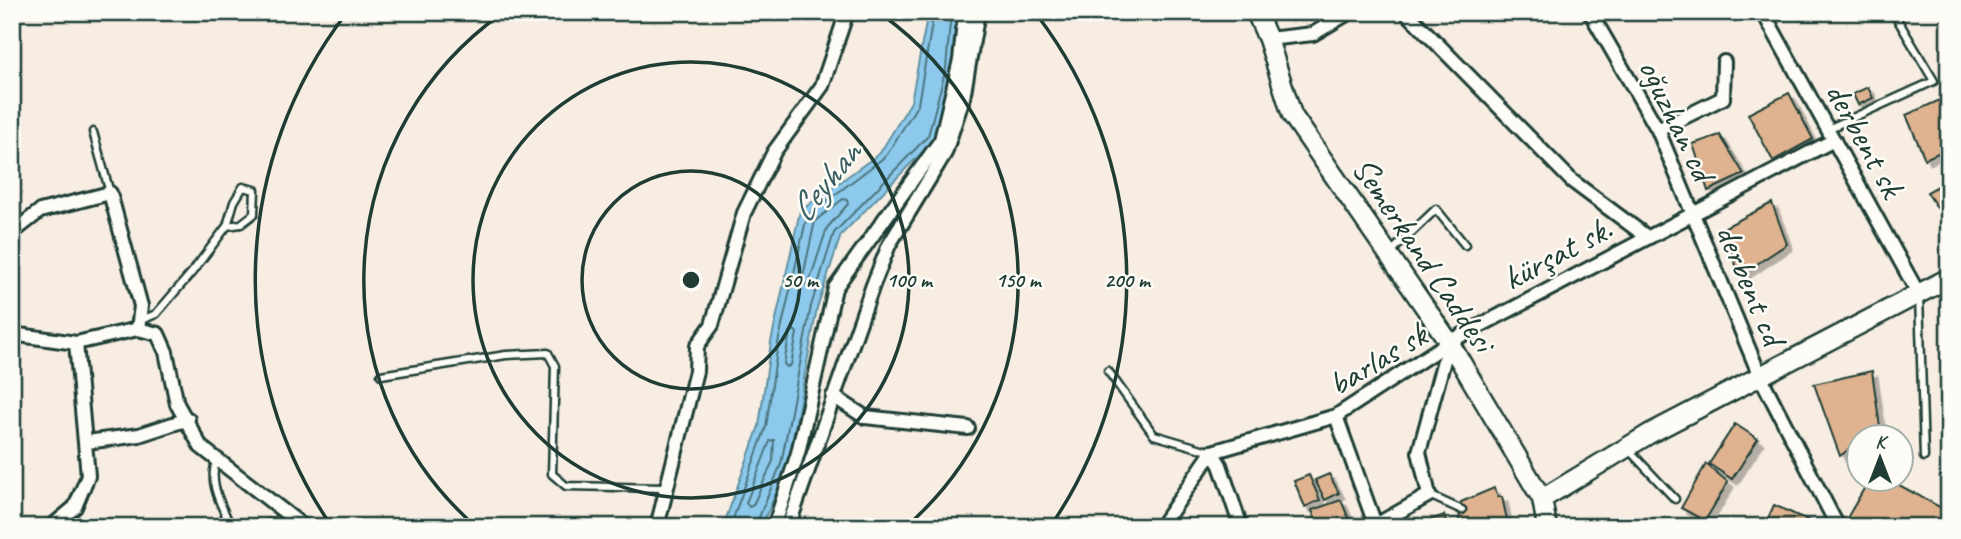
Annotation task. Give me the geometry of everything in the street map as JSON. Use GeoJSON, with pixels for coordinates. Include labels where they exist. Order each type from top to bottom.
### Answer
{"type":"FeatureCollection","features":[{"type":"Feature","properties":{"kind":"street"},"geometry":{"type":"LineString","coordinates":[[657,527],[696,371],[697,346],[712,325],[744,213],[774,152],[822,86],[848,16],[847,12]]}},
{"type":"Feature","properties":{"kind":"street"},"geometry":{"type":"LineString","coordinates":[[774,527],[798,453],[835,288],[941,140],[960,60],[965,12]]}},
{"type":"Feature","properties":{"kind":"street"},"geometry":{"type":"LineString","coordinates":[[788,527],[889,245],[945,153],[963,97],[978,12]]}},
{"type":"Feature","properties":{"kind":"street","name":"Semerkand Caddesi"},"geometry":{"type":"LineString","coordinates":[[1256,12],[1268,39],[1292,115],[1449,342],[1542,499],[1547,527]]}},
{"type":"Feature","properties":{"kind":"street"},"geometry":{"type":"LineString","coordinates":[[1268,39],[1313,34],[1350,12]]}},
{"type":"Feature","properties":{"kind":"street"},"geometry":{"type":"LineString","coordinates":[[1406,12],[1572,181],[1647,237]]}},
{"type":"Feature","properties":{"kind":"street","name":"oğuzhan cd"},"geometry":{"type":"LineString","coordinates":[[1590,12],[1658,130],[1691,214]]}},
{"type":"Feature","properties":{"kind":"street","name":"derbent sk"},"geometry":{"type":"LineString","coordinates":[[1763,12],[1919,293]]}},
{"type":"Feature","properties":{"kind":"street"},"geometry":{"type":"LineString","coordinates":[[1658,130],[1723,98],[1724,62]]}},
{"type":"Feature","properties":{"kind":"street","name":"kürşat sk."},"geometry":{"type":"LineString","coordinates":[[1449,342],[1691,214],[1831,135]]}},
{"type":"Feature","properties":{"kind":"street"},"geometry":{"type":"LineString","coordinates":[[12,233],[40,211],[110,193],[141,306],[139,325]]}},
{"type":"Feature","properties":{"kind":"street","name":"derbent cd"},"geometry":{"type":"LineString","coordinates":[[1691,214],[1760,376],[1838,527]]}},
{"type":"Feature","properties":{"kind":"street"},"geometry":{"type":"LineString","coordinates":[[1542,499],[1626,447],[1949,278]]}},
{"type":"Feature","properties":{"kind":"street"},"geometry":{"type":"LineString","coordinates":[[12,334],[76,343],[139,325],[158,334],[166,352],[177,404],[188,419],[201,447],[303,527]]}},
{"type":"Feature","properties":{"kind":"street","name":"barlas sk"},"geometry":{"type":"LineString","coordinates":[[1212,452],[1336,416],[1449,342]]}},
{"type":"Feature","properties":{"kind":"street","name":"barlas sk"},"geometry":{"type":"LineString","coordinates":[[1429,495],[1419,452],[1449,342]]}},
{"type":"Feature","properties":{"kind":"street"},"geometry":{"type":"LineString","coordinates":[[51,527],[75,507],[88,476],[76,343]]}},
{"type":"Feature","properties":{"kind":"street"},"geometry":{"type":"LineString","coordinates":[[833,396],[865,417],[968,428]]}},
{"type":"Feature","properties":{"kind":"street"},"geometry":{"type":"LineString","coordinates":[[1336,416],[1376,526],[1429,495]]}},
{"type":"Feature","properties":{"kind":"street"},"geometry":{"type":"LineString","coordinates":[[87,442],[139,435],[188,419]]}},
{"type":"Feature","properties":{"kind":"street"},"geometry":{"type":"LineString","coordinates":[[1162,525],[1212,452],[1220,465],[1241,527]]}},
{"type":"Feature","properties":{"kind":"lane"},"geometry":{"type":"LineString","coordinates":[[1831,135],[1934,81],[1894,12]]}},
{"type":"Feature","properties":{"kind":"lane"},"geometry":{"type":"LineString","coordinates":[[93,132],[110,193]]}},
{"type":"Feature","properties":{"kind":"lane"},"geometry":{"type":"LineString","coordinates":[[139,325],[156,314],[227,226],[234,202],[243,187],[255,190],[254,214],[241,224],[227,226]]}},
{"type":"Feature","properties":{"kind":"lane"},"geometry":{"type":"LineString","coordinates":[[1388,254],[1436,209],[1465,245]]}},
{"type":"Feature","properties":{"kind":"lane"},"geometry":{"type":"LineString","coordinates":[[1919,293],[1924,457]]}},
{"type":"Feature","properties":{"kind":"lane"},"geometry":{"type":"LineString","coordinates":[[381,376],[506,355],[548,353],[555,366],[552,474],[566,486],[665,488]]}},
{"type":"Feature","properties":{"kind":"lane"},"geometry":{"type":"LineString","coordinates":[[1108,371],[1154,435],[1212,452]]}},
{"type":"Feature","properties":{"kind":"lane"},"geometry":{"type":"LineString","coordinates":[[1626,447],[1675,499]]}},
{"type":"Feature","properties":{"kind":"lane"},"geometry":{"type":"LineString","coordinates":[[218,459],[213,468],[216,492],[227,518]]}},
{"type":"Feature","properties":{"kind":"lane"},"geometry":{"type":"LineString","coordinates":[[1429,495],[1462,510]]}},
{"type":"Feature","properties":{"kind":"water"},"geometry":{"type":"Polygon","coordinates":[[[928,12],[958,12],[953,69],[934,140],[841,235],[817,308],[788,466],[761,527],[723,527],[759,426],[771,342],[800,211],[880,153],[911,102],[928,12]]]}},
{"type":"Feature","properties":{"kind":"building"},"geometry":{"type":"Polygon","coordinates":[[[1868,87],[1873,98],[1858,105],[1853,94],[1868,87]]]}},
{"type":"Feature","properties":{"kind":"building"},"geometry":{"type":"Polygon","coordinates":[[[1789,93],[1813,139],[1773,161],[1748,114],[1789,93]]]}},
{"type":"Feature","properties":{"kind":"building"},"geometry":{"type":"Polygon","coordinates":[[[1940,100],[1949,119],[1949,148],[1925,159],[1906,115],[1940,100]]]}},
{"type":"Feature","properties":{"kind":"building"},"geometry":{"type":"Polygon","coordinates":[[[1720,135],[1744,174],[1708,191],[1693,144],[1720,135]]]}},
{"type":"Feature","properties":{"kind":"building"},"geometry":{"type":"Polygon","coordinates":[[[1949,180],[1949,201],[1937,208],[1927,192],[1949,180]]]}},
{"type":"Feature","properties":{"kind":"building"},"geometry":{"type":"Polygon","coordinates":[[[1772,203],[1787,244],[1739,276],[1725,227],[1772,203]]]}},
{"type":"Feature","properties":{"kind":"building"},"geometry":{"type":"Polygon","coordinates":[[[1872,371],[1880,424],[1846,424],[1846,452],[1840,456],[1814,384],[1872,371]]]}},
{"type":"Feature","properties":{"kind":"building"},"geometry":{"type":"Polygon","coordinates":[[[1735,424],[1758,439],[1732,479],[1709,464],[1735,424]]]}},
{"type":"Feature","properties":{"kind":"building"},"geometry":{"type":"Polygon","coordinates":[[[1706,464],[1728,482],[1705,521],[1681,508],[1706,464]]]}},
{"type":"Feature","properties":{"kind":"building"},"geometry":{"type":"Polygon","coordinates":[[[1329,474],[1339,493],[1325,500],[1315,480],[1329,474]]]}},
{"type":"Feature","properties":{"kind":"building"},"geometry":{"type":"Polygon","coordinates":[[[1309,475],[1320,500],[1305,507],[1294,481],[1309,475]]]}},
{"type":"Feature","properties":{"kind":"building"},"geometry":{"type":"Polygon","coordinates":[[[1494,488],[1498,497],[1502,497],[1508,524],[1464,527],[1459,521],[1461,502],[1494,488]]]}},
{"type":"Feature","properties":{"kind":"building"},"geometry":{"type":"Polygon","coordinates":[[[1861,494],[1916,494],[1949,512],[1949,527],[1863,527],[1847,518],[1861,494]]]}},
{"type":"Feature","properties":{"kind":"building"},"geometry":{"type":"Polygon","coordinates":[[[1341,500],[1349,519],[1318,527],[1312,510],[1341,500]]]}},
{"type":"Feature","properties":{"kind":"building"},"geometry":{"type":"Polygon","coordinates":[[[1774,505],[1818,525],[1818,527],[1764,527],[1774,505]]]}},
{"type":"Feature","properties":{"kind":"building"},"geometry":{"type":"Polygon","coordinates":[[[286,511],[293,527],[267,527],[264,521],[286,511]]]}},
{"type":"Feature","properties":{"kind":"building"},"geometry":{"type":"Polygon","coordinates":[[[1444,515],[1448,527],[1413,527],[1444,515]]]}},
{"type":"Feature","properties":{"kind":"water label","name":"Ceyhan"},"geometry":{"type":"Point","coordinates":[824,181]}}]}
